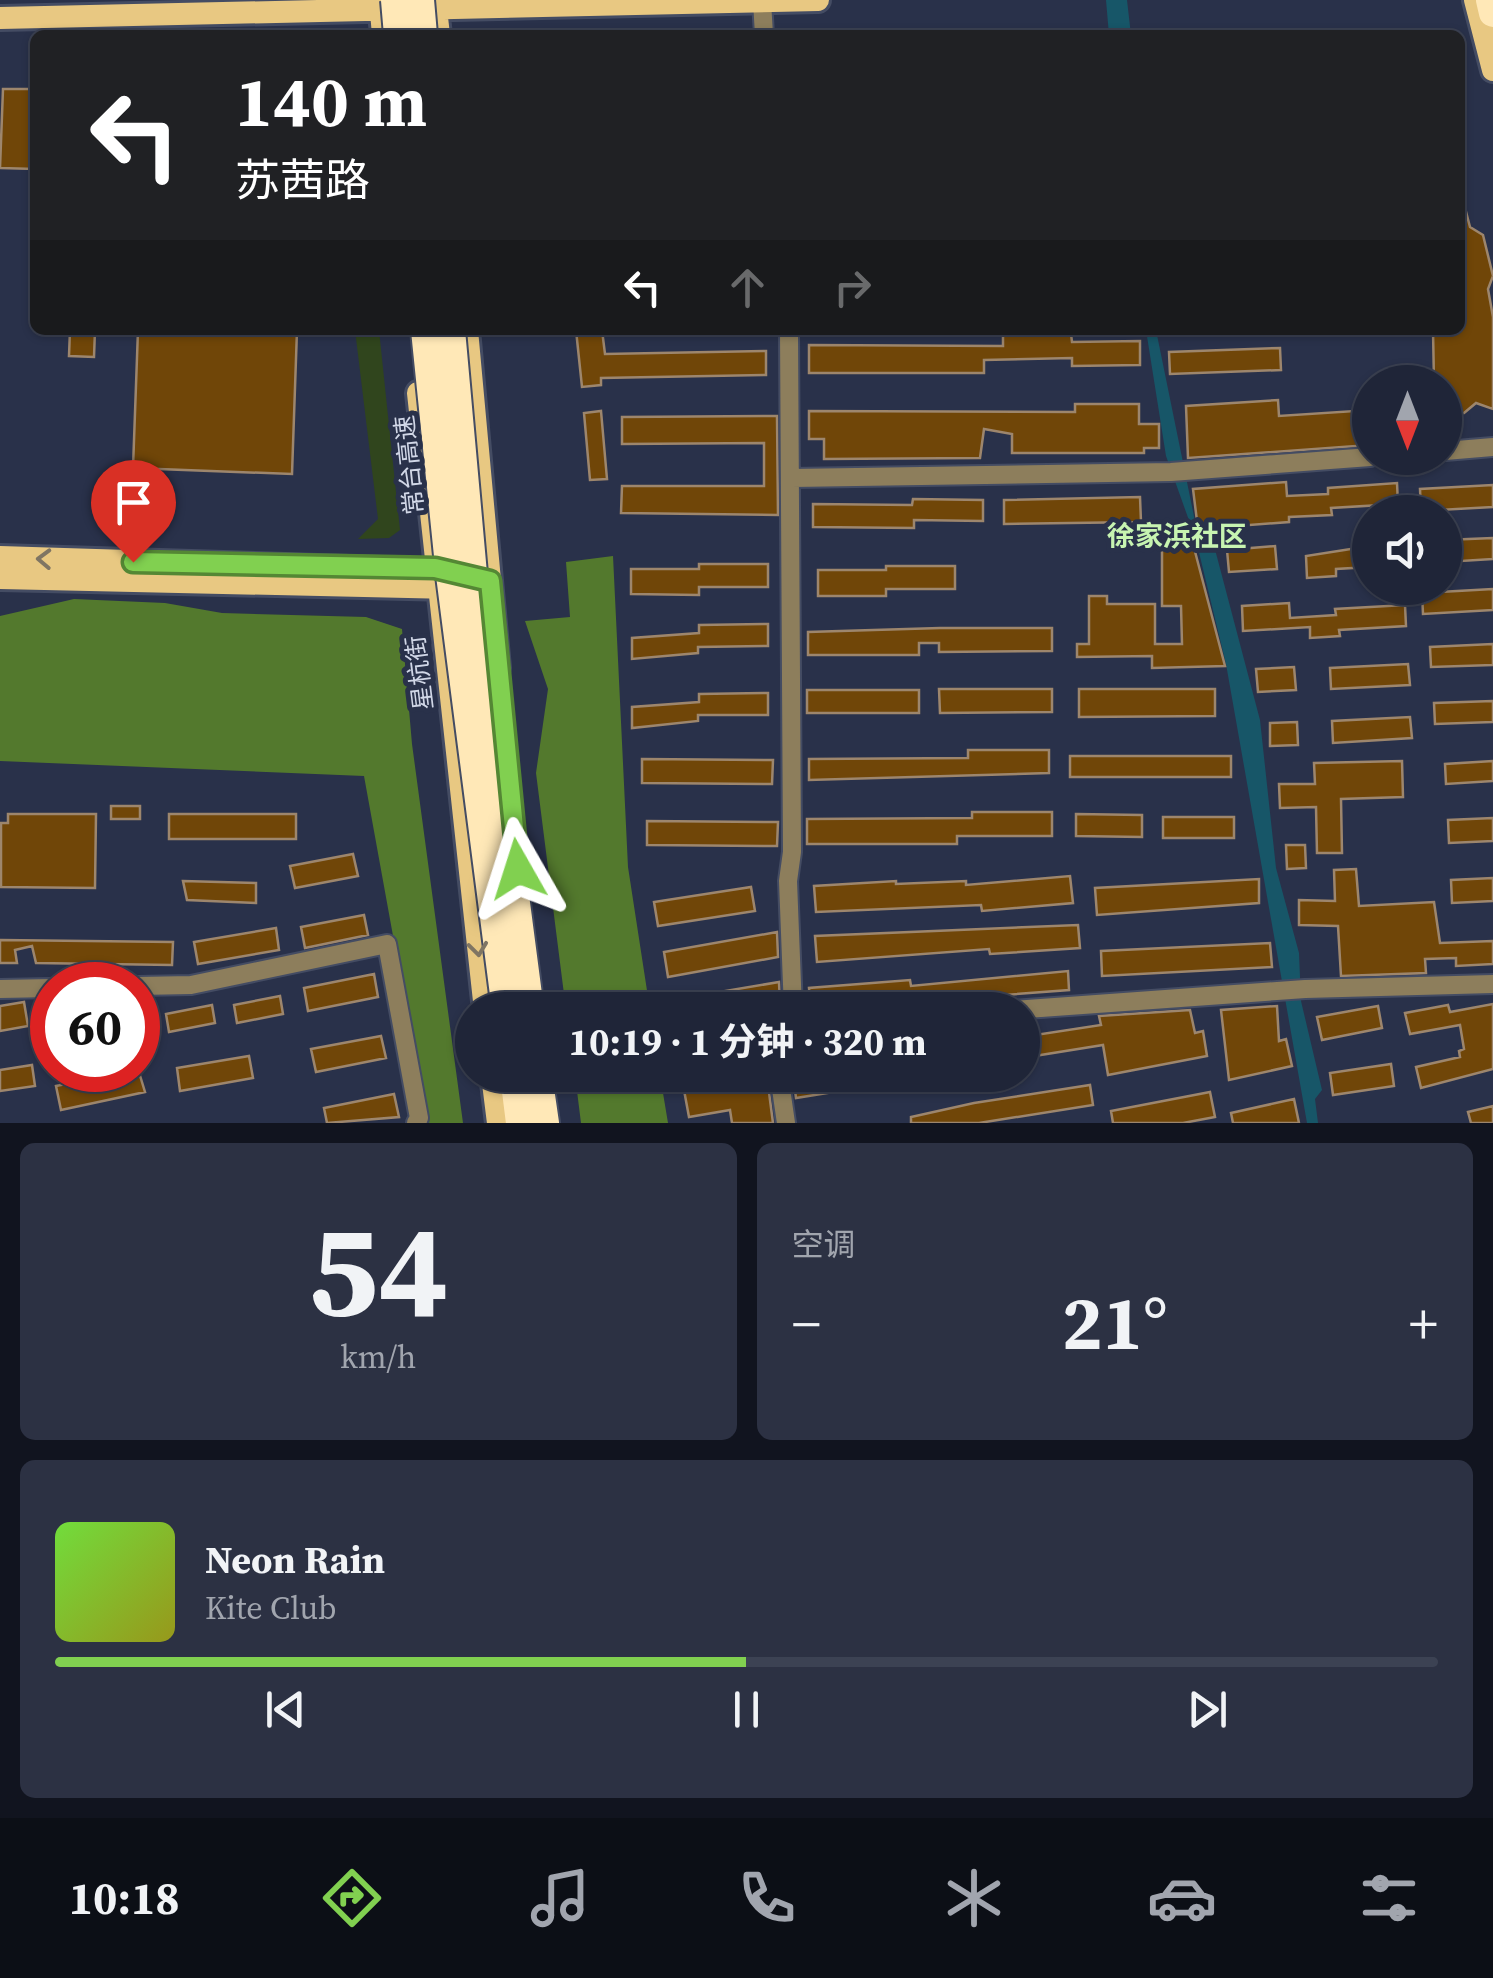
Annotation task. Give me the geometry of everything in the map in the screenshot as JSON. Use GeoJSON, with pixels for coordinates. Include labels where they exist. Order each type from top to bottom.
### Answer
{"type":"FeatureCollection","features":[{"type":"Feature","properties":{"kind":"highway"},"geometry":{"type":"LineString","coordinates":[[1490,0],[1493,13]]}},
{"type":"Feature","properties":{"kind":"highway"},"geometry":{"type":"LineString","coordinates":[[408,6],[420,30]]}},
{"type":"Feature","properties":{"kind":"highway","name":"常台高速"},"geometry":{"type":"LineString","coordinates":[[426,335],[450,575],[504,992]]}},
{"type":"Feature","properties":{"kind":"highway"},"geometry":{"type":"LineString","coordinates":[[450,335],[473,574],[530,992]]}},
{"type":"Feature","properties":{"kind":"highway"},"geometry":{"type":"LineString","coordinates":[[516,1092],[520,1123]]}},
{"type":"Feature","properties":{"kind":"highway"},"geometry":{"type":"LineString","coordinates":[[542,1092],[546,1123]]}},
{"type":"Feature","properties":{"kind":"main road"},"geometry":{"type":"LineString","coordinates":[[0,18],[408,6],[818,0]]}},
{"type":"Feature","properties":{"kind":"main road"},"geometry":{"type":"LineString","coordinates":[[1475,0],[1490,42],[1493,70]]}},
{"type":"Feature","properties":{"kind":"main road"},"geometry":{"type":"LineString","coordinates":[[387,30],[408,6]]}},
{"type":"Feature","properties":{"kind":"main road"},"geometry":{"type":"LineString","coordinates":[[408,6],[434,30]]}},
{"type":"Feature","properties":{"kind":"main road","name":"星杭街"},"geometry":{"type":"LineString","coordinates":[[412,335],[483,992]]}},
{"type":"Feature","properties":{"kind":"main road"},"geometry":{"type":"LineString","coordinates":[[466,335],[530,992]]}},
{"type":"Feature","properties":{"kind":"main road"},"geometry":{"type":"LineString","coordinates":[[0,557],[490,581]]}},
{"type":"Feature","properties":{"kind":"main road"},"geometry":{"type":"LineString","coordinates":[[0,578],[436,579]]}},
{"type":"Feature","properties":{"kind":"main road"},"geometry":{"type":"LineString","coordinates":[[494,1092],[498,1123]]}},
{"type":"Feature","properties":{"kind":"street"},"geometry":{"type":"LineString","coordinates":[[762,1],[764,30]]}},
{"type":"Feature","properties":{"kind":"street"},"geometry":{"type":"LineString","coordinates":[[789,335],[792,852],[788,881],[793,992]]}},
{"type":"Feature","properties":{"kind":"street"},"geometry":{"type":"LineString","coordinates":[[1462,450],[1493,447]]}},
{"type":"Feature","properties":{"kind":"street"},"geometry":{"type":"LineString","coordinates":[[792,478],[1179,472],[1352,458]]}},
{"type":"Feature","properties":{"kind":"street"},"geometry":{"type":"LineString","coordinates":[[160,986],[190,986],[387,944],[419,1118],[416,1123]]}},
{"type":"Feature","properties":{"kind":"street"},"geometry":{"type":"LineString","coordinates":[[1040,1008],[1305,989],[1493,984]]}},
{"type":"Feature","properties":{"kind":"street"},"geometry":{"type":"LineString","coordinates":[[0,989],[30,988]]}},
{"type":"Feature","properties":{"kind":"street"},"geometry":{"type":"LineString","coordinates":[[781,1092],[786,1123]]}},
{"type":"Feature","properties":{"kind":"green space"},"geometry":{"type":"Polygon","coordinates":[[[356,335],[380,335],[400,530],[389,538],[358,539],[378,519],[356,335]]]}},
{"type":"Feature","properties":{"kind":"green space"},"geometry":{"type":"Polygon","coordinates":[[[613,556],[628,867],[647,992],[564,992],[536,773],[548,689],[525,621],[570,617],[566,562],[613,556]]]}},
{"type":"Feature","properties":{"kind":"green space"},"geometry":{"type":"Polygon","coordinates":[[[74,599],[165,603],[222,613],[366,617],[402,629],[412,744],[455,1064],[455,1092],[459,1092],[463,1123],[427,1123],[364,776],[0,761],[0,616],[74,599]]]}},
{"type":"Feature","properties":{"kind":"green space"},"geometry":{"type":"Polygon","coordinates":[[[577,1092],[663,1092],[668,1123],[581,1123],[577,1092]]]}},
{"type":"Feature","properties":{"kind":"water"},"geometry":{"type":"Polygon","coordinates":[[[1106,0],[1127,0],[1130,30],[1109,30],[1106,0]]]}},
{"type":"Feature","properties":{"kind":"water"},"geometry":{"type":"Polygon","coordinates":[[[1147,335],[1157,335],[1198,536],[1212,538],[1260,720],[1276,868],[1299,953],[1301,1001],[1322,1090],[1315,1099],[1318,1123],[1307,1123],[1226,664],[1196,540],[1166,456],[1147,335]]]}},
{"type":"Feature","properties":{"kind":"building"},"geometry":{"type":"Polygon","coordinates":[[[3,89],[30,89],[30,169],[0,168],[3,89]]]}},
{"type":"Feature","properties":{"kind":"building"},"geometry":{"type":"Polygon","coordinates":[[[1465,208],[1470,227],[1483,235],[1493,276],[1488,289],[1493,317],[1493,409],[1476,403],[1464,413],[1462,365],[1434,365],[1433,335],[1465,335],[1465,208]]]}},
{"type":"Feature","properties":{"kind":"building"},"geometry":{"type":"Polygon","coordinates":[[[70,335],[95,335],[94,357],[69,356],[70,335]]]}},
{"type":"Feature","properties":{"kind":"building"},"geometry":{"type":"Polygon","coordinates":[[[138,335],[297,335],[292,474],[133,468],[138,335]]]}},
{"type":"Feature","properties":{"kind":"building"},"geometry":{"type":"Polygon","coordinates":[[[577,335],[603,335],[605,354],[766,351],[766,375],[601,378],[601,385],[582,387],[577,335]]]}},
{"type":"Feature","properties":{"kind":"building"},"geometry":{"type":"Polygon","coordinates":[[[1003,335],[1071,335],[1072,342],[1140,341],[1140,365],[1072,366],[1072,358],[984,360],[984,373],[809,373],[809,345],[1003,346],[1003,335]]]}},
{"type":"Feature","properties":{"kind":"building"},"geometry":{"type":"Polygon","coordinates":[[[1280,348],[1281,370],[1170,374],[1169,352],[1280,348]]]}},
{"type":"Feature","properties":{"kind":"building"},"geometry":{"type":"Polygon","coordinates":[[[1278,400],[1279,416],[1352,411],[1352,446],[1188,458],[1186,406],[1278,400]]]}},
{"type":"Feature","properties":{"kind":"building"},"geometry":{"type":"Polygon","coordinates":[[[1075,404],[1139,404],[1139,424],[1159,424],[1159,448],[1144,448],[1144,453],[1012,453],[1012,434],[984,429],[980,458],[824,459],[824,439],[809,439],[809,411],[1075,412],[1075,404]]]}},
{"type":"Feature","properties":{"kind":"building"},"geometry":{"type":"Polygon","coordinates":[[[601,411],[607,479],[590,480],[584,413],[601,411]]]}},
{"type":"Feature","properties":{"kind":"building"},"geometry":{"type":"Polygon","coordinates":[[[777,416],[778,515],[621,513],[622,486],[764,486],[764,443],[622,444],[622,417],[777,416]]]}},
{"type":"Feature","properties":{"kind":"building"},"geometry":{"type":"Polygon","coordinates":[[[1286,482],[1287,496],[1328,494],[1328,488],[1397,483],[1398,495],[1352,495],[1352,507],[1331,508],[1332,515],[1198,529],[1193,489],[1286,482]]]}},
{"type":"Feature","properties":{"kind":"building"},"geometry":{"type":"Polygon","coordinates":[[[1493,485],[1493,507],[1462,509],[1462,495],[1420,495],[1420,489],[1493,485]]]}},
{"type":"Feature","properties":{"kind":"building"},"geometry":{"type":"Polygon","coordinates":[[[1140,497],[1141,522],[1004,524],[1004,500],[1140,497]]]}},
{"type":"Feature","properties":{"kind":"building"},"geometry":{"type":"Polygon","coordinates":[[[913,499],[983,500],[983,521],[914,520],[914,528],[813,527],[813,504],[912,505],[913,499]]]}},
{"type":"Feature","properties":{"kind":"building"},"geometry":{"type":"Polygon","coordinates":[[[1187,521],[1225,666],[1152,668],[1152,656],[1077,657],[1077,644],[1089,644],[1089,596],[1107,596],[1107,604],[1155,604],[1155,644],[1182,644],[1181,606],[1162,606],[1162,539],[1155,539],[1155,522],[1187,521]]]}},
{"type":"Feature","properties":{"kind":"building"},"geometry":{"type":"Polygon","coordinates":[[[1493,538],[1493,559],[1462,561],[1462,539],[1493,538]]]}},
{"type":"Feature","properties":{"kind":"building"},"geometry":{"type":"Polygon","coordinates":[[[1275,546],[1277,569],[1229,572],[1227,550],[1275,546]]]}},
{"type":"Feature","properties":{"kind":"building"},"geometry":{"type":"Polygon","coordinates":[[[1352,549],[1352,568],[1336,569],[1336,576],[1307,578],[1306,556],[1352,549]]]}},
{"type":"Feature","properties":{"kind":"building"},"geometry":{"type":"Polygon","coordinates":[[[699,564],[768,564],[768,587],[699,587],[699,595],[631,594],[631,569],[699,569],[699,564]]]}},
{"type":"Feature","properties":{"kind":"building"},"geometry":{"type":"Polygon","coordinates":[[[886,566],[955,566],[955,589],[886,589],[886,596],[818,596],[818,570],[886,570],[886,566]]]}},
{"type":"Feature","properties":{"kind":"building"},"geometry":{"type":"Polygon","coordinates":[[[1493,589],[1493,610],[1423,614],[1423,605],[1462,605],[1462,591],[1493,589]]]}},
{"type":"Feature","properties":{"kind":"building"},"geometry":{"type":"Polygon","coordinates":[[[1289,603],[1290,618],[1336,615],[1335,609],[1405,605],[1406,626],[1339,630],[1340,636],[1310,638],[1310,627],[1243,631],[1242,606],[1289,603]]]}},
{"type":"Feature","properties":{"kind":"building"},"geometry":{"type":"Polygon","coordinates":[[[768,624],[768,646],[698,647],[698,653],[632,659],[632,638],[699,633],[699,625],[768,624]]]}},
{"type":"Feature","properties":{"kind":"building"},"geometry":{"type":"Polygon","coordinates":[[[1052,628],[1052,651],[939,652],[939,643],[919,643],[919,655],[808,655],[808,632],[1052,628]]]}},
{"type":"Feature","properties":{"kind":"building"},"geometry":{"type":"Polygon","coordinates":[[[1493,644],[1493,665],[1431,667],[1430,647],[1493,644]]]}},
{"type":"Feature","properties":{"kind":"building"},"geometry":{"type":"Polygon","coordinates":[[[1408,664],[1410,685],[1331,689],[1330,668],[1408,664]]]}},
{"type":"Feature","properties":{"kind":"building"},"geometry":{"type":"Polygon","coordinates":[[[1294,667],[1296,690],[1258,692],[1256,669],[1294,667]]]}},
{"type":"Feature","properties":{"kind":"building"},"geometry":{"type":"Polygon","coordinates":[[[939,689],[1052,689],[1052,712],[940,713],[939,689]]]}},
{"type":"Feature","properties":{"kind":"building"},"geometry":{"type":"Polygon","coordinates":[[[1079,689],[1215,689],[1215,716],[1079,717],[1079,689]]]}},
{"type":"Feature","properties":{"kind":"building"},"geometry":{"type":"Polygon","coordinates":[[[807,690],[919,690],[919,713],[807,713],[807,690]]]}},
{"type":"Feature","properties":{"kind":"building"},"geometry":{"type":"Polygon","coordinates":[[[768,693],[768,715],[698,715],[698,721],[632,728],[632,707],[699,702],[699,694],[768,693]]]}},
{"type":"Feature","properties":{"kind":"building"},"geometry":{"type":"Polygon","coordinates":[[[1493,701],[1493,722],[1435,724],[1434,703],[1493,701]]]}},
{"type":"Feature","properties":{"kind":"building"},"geometry":{"type":"Polygon","coordinates":[[[1410,717],[1412,738],[1333,743],[1332,721],[1410,717]]]}},
{"type":"Feature","properties":{"kind":"building"},"geometry":{"type":"Polygon","coordinates":[[[1297,722],[1298,745],[1270,746],[1270,723],[1297,722]]]}},
{"type":"Feature","properties":{"kind":"building"},"geometry":{"type":"Polygon","coordinates":[[[968,750],[1049,750],[1049,773],[809,780],[809,759],[968,758],[968,750]]]}},
{"type":"Feature","properties":{"kind":"building"},"geometry":{"type":"Polygon","coordinates":[[[1070,756],[1231,756],[1231,777],[1070,777],[1070,756]]]}},
{"type":"Feature","properties":{"kind":"building"},"geometry":{"type":"Polygon","coordinates":[[[642,759],[773,760],[772,784],[642,783],[642,759]]]}},
{"type":"Feature","properties":{"kind":"building"},"geometry":{"type":"Polygon","coordinates":[[[1402,761],[1403,797],[1341,799],[1342,853],[1317,853],[1316,807],[1280,808],[1279,784],[1315,784],[1314,763],[1402,761]]]}},
{"type":"Feature","properties":{"kind":"building"},"geometry":{"type":"Polygon","coordinates":[[[1493,761],[1493,781],[1446,784],[1445,764],[1493,761]]]}},
{"type":"Feature","properties":{"kind":"building"},"geometry":{"type":"Polygon","coordinates":[[[111,806],[140,806],[140,819],[111,819],[111,806]]]}},
{"type":"Feature","properties":{"kind":"building"},"geometry":{"type":"Polygon","coordinates":[[[972,812],[1052,812],[1052,836],[957,836],[957,844],[807,844],[807,819],[972,818],[972,812]]]}},
{"type":"Feature","properties":{"kind":"building"},"geometry":{"type":"Polygon","coordinates":[[[8,814],[96,814],[95,888],[1,887],[1,823],[8,823],[8,814]]]}},
{"type":"Feature","properties":{"kind":"building"},"geometry":{"type":"Polygon","coordinates":[[[169,814],[296,814],[296,839],[169,839],[169,814]]]}},
{"type":"Feature","properties":{"kind":"building"},"geometry":{"type":"Polygon","coordinates":[[[1076,814],[1142,815],[1142,837],[1076,836],[1076,814]]]}},
{"type":"Feature","properties":{"kind":"building"},"geometry":{"type":"Polygon","coordinates":[[[1163,817],[1234,817],[1234,838],[1163,838],[1163,817]]]}},
{"type":"Feature","properties":{"kind":"building"},"geometry":{"type":"Polygon","coordinates":[[[1493,818],[1493,841],[1449,843],[1448,820],[1493,818]]]}},
{"type":"Feature","properties":{"kind":"building"},"geometry":{"type":"Polygon","coordinates":[[[647,821],[778,822],[777,846],[647,845],[647,821]]]}},
{"type":"Feature","properties":{"kind":"building"},"geometry":{"type":"Polygon","coordinates":[[[1286,845],[1305,845],[1306,868],[1287,869],[1286,845]]]}},
{"type":"Feature","properties":{"kind":"building"},"geometry":{"type":"Polygon","coordinates":[[[353,854],[358,876],[295,888],[290,866],[353,854]]]}},
{"type":"Feature","properties":{"kind":"building"},"geometry":{"type":"Polygon","coordinates":[[[1356,869],[1359,906],[1434,902],[1440,943],[1493,941],[1493,964],[1456,966],[1456,958],[1425,959],[1426,973],[1341,976],[1338,926],[1299,925],[1299,900],[1335,901],[1334,870],[1356,869]]]}},
{"type":"Feature","properties":{"kind":"building"},"geometry":{"type":"Polygon","coordinates":[[[1070,876],[1073,903],[982,911],[981,905],[816,912],[814,886],[896,881],[966,881],[966,885],[1070,876]]]}},
{"type":"Feature","properties":{"kind":"building"},"geometry":{"type":"Polygon","coordinates":[[[1493,878],[1493,901],[1452,903],[1451,880],[1493,878]]]}},
{"type":"Feature","properties":{"kind":"building"},"geometry":{"type":"Polygon","coordinates":[[[1259,879],[1259,903],[1097,915],[1095,888],[1259,879]]]}},
{"type":"Feature","properties":{"kind":"building"},"geometry":{"type":"Polygon","coordinates":[[[183,881],[256,883],[256,903],[187,900],[183,881]]]}},
{"type":"Feature","properties":{"kind":"building"},"geometry":{"type":"Polygon","coordinates":[[[751,887],[755,911],[658,926],[654,902],[751,887]]]}},
{"type":"Feature","properties":{"kind":"building"},"geometry":{"type":"Polygon","coordinates":[[[364,915],[368,935],[305,948],[301,927],[364,915]]]}},
{"type":"Feature","properties":{"kind":"building"},"geometry":{"type":"Polygon","coordinates":[[[1078,925],[1080,948],[990,954],[989,949],[817,962],[815,936],[1078,925]]]}},
{"type":"Feature","properties":{"kind":"building"},"geometry":{"type":"Polygon","coordinates":[[[276,928],[279,950],[198,964],[194,942],[276,928]]]}},
{"type":"Feature","properties":{"kind":"building"},"geometry":{"type":"Polygon","coordinates":[[[777,932],[778,957],[668,977],[664,952],[777,932]]]}},
{"type":"Feature","properties":{"kind":"building"},"geometry":{"type":"Polygon","coordinates":[[[0,940],[173,942],[172,965],[36,962],[32,946],[15,950],[17,963],[0,963],[0,940]]]}},
{"type":"Feature","properties":{"kind":"building"},"geometry":{"type":"Polygon","coordinates":[[[1270,943],[1272,967],[1102,976],[1101,951],[1270,943]]]}},
{"type":"Feature","properties":{"kind":"building"},"geometry":{"type":"Polygon","coordinates":[[[1068,971],[1069,990],[809,992],[809,988],[910,980],[911,986],[1068,971]]]}},
{"type":"Feature","properties":{"kind":"building"},"geometry":{"type":"Polygon","coordinates":[[[374,974],[378,997],[308,1011],[304,988],[374,974]]]}},
{"type":"Feature","properties":{"kind":"building"},"geometry":{"type":"Polygon","coordinates":[[[779,982],[779,992],[720,992],[779,982]]]}},
{"type":"Feature","properties":{"kind":"building"},"geometry":{"type":"Polygon","coordinates":[[[280,996],[283,1014],[237,1023],[234,1005],[280,996]]]}},
{"type":"Feature","properties":{"kind":"building"},"geometry":{"type":"Polygon","coordinates":[[[24,1002],[28,1026],[0,1031],[0,1006],[24,1002]]]}},
{"type":"Feature","properties":{"kind":"building"},"geometry":{"type":"Polygon","coordinates":[[[1493,1004],[1493,1069],[1421,1088],[1416,1067],[1460,1057],[1459,1051],[1464,1049],[1460,1025],[1410,1034],[1405,1013],[1448,1005],[1450,1012],[1493,1004]]]}},
{"type":"Feature","properties":{"kind":"building"},"geometry":{"type":"Polygon","coordinates":[[[212,1005],[215,1023],[169,1032],[166,1014],[212,1005]]]}},
{"type":"Feature","properties":{"kind":"building"},"geometry":{"type":"Polygon","coordinates":[[[1277,1006],[1279,1041],[1286,1039],[1292,1066],[1229,1080],[1221,1010],[1277,1006]]]}},
{"type":"Feature","properties":{"kind":"building"},"geometry":{"type":"Polygon","coordinates":[[[1378,1006],[1382,1028],[1322,1040],[1317,1017],[1378,1006]]]}},
{"type":"Feature","properties":{"kind":"building"},"geometry":{"type":"Polygon","coordinates":[[[1190,1010],[1195,1033],[1203,1031],[1207,1056],[1108,1075],[1103,1045],[1040,1055],[1040,1034],[1101,1025],[1099,1016],[1190,1010]]]}},
{"type":"Feature","properties":{"kind":"building"},"geometry":{"type":"Polygon","coordinates":[[[381,1036],[386,1058],[316,1072],[311,1049],[381,1036]]]}},
{"type":"Feature","properties":{"kind":"building"},"geometry":{"type":"Polygon","coordinates":[[[249,1056],[253,1078],[180,1091],[177,1068],[249,1056]]]}},
{"type":"Feature","properties":{"kind":"building"},"geometry":{"type":"Polygon","coordinates":[[[1391,1064],[1394,1086],[1333,1095],[1330,1073],[1391,1064]]]}},
{"type":"Feature","properties":{"kind":"building"},"geometry":{"type":"Polygon","coordinates":[[[30,1065],[30,1087],[0,1091],[0,1070],[30,1065]]]}},
{"type":"Feature","properties":{"kind":"building"},"geometry":{"type":"Polygon","coordinates":[[[1090,1085],[1093,1105],[979,1123],[911,1123],[911,1117],[974,1103],[1090,1085]]]}},
{"type":"Feature","properties":{"kind":"building"},"geometry":{"type":"Polygon","coordinates":[[[57,1092],[145,1092],[61,1110],[57,1092]]]}},
{"type":"Feature","properties":{"kind":"building"},"geometry":{"type":"Polygon","coordinates":[[[684,1092],[769,1092],[773,1123],[732,1123],[730,1110],[689,1117],[684,1092]]]}},
{"type":"Feature","properties":{"kind":"building"},"geometry":{"type":"Polygon","coordinates":[[[795,1092],[833,1092],[796,1098],[795,1092]]]}},
{"type":"Feature","properties":{"kind":"building"},"geometry":{"type":"Polygon","coordinates":[[[1210,1092],[1215,1117],[1183,1123],[1113,1123],[1111,1111],[1210,1092]]]}},
{"type":"Feature","properties":{"kind":"building"},"geometry":{"type":"Polygon","coordinates":[[[394,1094],[399,1117],[327,1123],[324,1108],[394,1094]]]}},
{"type":"Feature","properties":{"kind":"building"},"geometry":{"type":"Polygon","coordinates":[[[1294,1099],[1299,1123],[1233,1123],[1231,1113],[1294,1099]]]}},
{"type":"Feature","properties":{"kind":"building"},"geometry":{"type":"Polygon","coordinates":[[[1493,1106],[1493,1123],[1471,1123],[1468,1112],[1493,1106]]]}},
{"type":"Feature","properties":{"kind":"district","name":"徐家浜社区"},"geometry":{"type":"Point","coordinates":[1177,536]}},
{"type":"Feature","properties":{"kind":"route"},"geometry":{"type":"LineString","coordinates":[[133,562],[435,568],[490,581],[518,869]]}}]}
